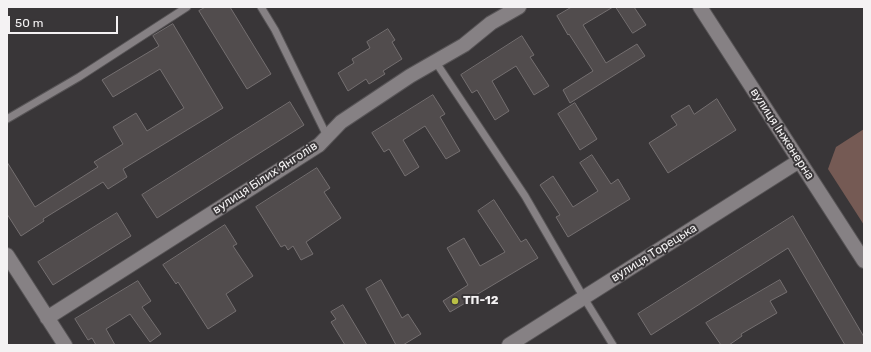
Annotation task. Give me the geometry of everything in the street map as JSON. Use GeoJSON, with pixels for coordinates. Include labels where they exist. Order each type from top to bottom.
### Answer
{"type":"FeatureCollection","features":[{"type":"Feature","properties":{"kind":"street","name":"вулиця Білих Янголів"},"geometry":{"type":"LineString","coordinates":[[47,318],[319,144],[341,122],[410,76],[464,45],[491,23],[519,7]]}},
{"type":"Feature","properties":{"kind":"street","name":"вулиця Інженерна"},"geometry":{"type":"LineString","coordinates":[[700,7],[864,261]]}},
{"type":"Feature","properties":{"kind":"street","name":"вулиця Торецька"},"geometry":{"type":"LineString","coordinates":[[509,345],[799,161]]}},
{"type":"Feature","properties":{"kind":"street"},"geometry":{"type":"LineString","coordinates":[[7,255],[65,345]]}},
{"type":"Feature","properties":{"kind":"lane"},"geometry":{"type":"LineString","coordinates":[[7,120],[79,77],[187,7]]}},
{"type":"Feature","properties":{"kind":"lane"},"geometry":{"type":"LineString","coordinates":[[261,7],[275,30],[327,136]]}},
{"type":"Feature","properties":{"kind":"lane"},"geometry":{"type":"LineString","coordinates":[[435,61],[525,196],[613,345]]}},
{"type":"Feature","properties":{"kind":"shaded area"},"geometry":{"type":"Polygon","coordinates":[[[864,129],[864,225],[828,169],[836,147],[864,129]]]}},
{"type":"Feature","properties":{"kind":"building"},"geometry":{"type":"Polygon","coordinates":[[[206,7],[230,7],[271,74],[247,89],[199,11],[206,7]]]}},
{"type":"Feature","properties":{"kind":"building"},"geometry":{"type":"Polygon","coordinates":[[[572,7],[613,7],[583,25],[606,63],[637,44],[645,56],[570,103],[563,90],[593,71],[569,34],[568,35],[557,16],[572,7]]]}},
{"type":"Feature","properties":{"kind":"building"},"geometry":{"type":"Polygon","coordinates":[[[616,7],[634,7],[646,25],[633,33],[616,7]]]}},
{"type":"Feature","properties":{"kind":"building"},"geometry":{"type":"Polygon","coordinates":[[[173,24],[223,108],[123,169],[127,177],[108,189],[103,182],[43,219],[44,221],[21,236],[7,214],[7,162],[35,207],[98,167],[94,162],[123,144],[113,127],[136,113],[147,131],[184,108],[160,69],[113,97],[102,80],[159,46],[153,36],[173,24]]]}},
{"type":"Feature","properties":{"kind":"building"},"geometry":{"type":"Polygon","coordinates":[[[388,29],[395,40],[392,42],[402,59],[383,71],[385,74],[369,84],[366,79],[348,91],[338,73],[354,63],[352,59],[370,48],[367,42],[388,29]]]}},
{"type":"Feature","properties":{"kind":"building"},"geometry":{"type":"Polygon","coordinates":[[[522,36],[534,55],[530,57],[549,86],[534,95],[516,66],[492,81],[509,111],[495,120],[477,90],[472,93],[461,75],[522,36]]]}},
{"type":"Feature","properties":{"kind":"building"},"geometry":{"type":"Polygon","coordinates":[[[433,95],[445,114],[440,117],[460,151],[446,159],[425,126],[403,140],[419,167],[405,176],[389,149],[384,152],[372,133],[433,95]]]}},
{"type":"Feature","properties":{"kind":"building"},"geometry":{"type":"Polygon","coordinates":[[[717,99],[736,130],[668,173],[649,143],[677,125],[671,116],[689,105],[694,114],[717,99]]]}},
{"type":"Feature","properties":{"kind":"building"},"geometry":{"type":"Polygon","coordinates":[[[290,102],[304,125],[157,218],[142,195],[290,102]]]}},
{"type":"Feature","properties":{"kind":"building"},"geometry":{"type":"Polygon","coordinates":[[[575,103],[597,139],[580,150],[558,114],[575,103]]]}},
{"type":"Feature","properties":{"kind":"building"},"geometry":{"type":"Polygon","coordinates":[[[592,155],[611,184],[618,179],[630,199],[568,237],[556,217],[560,215],[540,185],[553,176],[573,207],[598,191],[580,163],[592,155]]]}},
{"type":"Feature","properties":{"kind":"building"},"geometry":{"type":"Polygon","coordinates":[[[317,168],[330,188],[324,192],[341,218],[306,242],[313,254],[301,260],[293,246],[288,250],[285,245],[281,247],[256,207],[317,168]]]}},
{"type":"Feature","properties":{"kind":"building"},"geometry":{"type":"Polygon","coordinates":[[[494,200],[521,242],[526,239],[538,258],[450,312],[443,301],[468,285],[447,248],[464,238],[480,266],[505,252],[478,211],[494,200]]]}},
{"type":"Feature","properties":{"kind":"building"},"geometry":{"type":"Polygon","coordinates":[[[117,213],[131,236],[53,285],[38,262],[117,213]]]}},
{"type":"Feature","properties":{"kind":"building"},"geometry":{"type":"Polygon","coordinates":[[[793,216],[864,337],[864,345],[845,345],[788,248],[651,335],[638,314],[793,216]]]}},
{"type":"Feature","properties":{"kind":"building"},"geometry":{"type":"Polygon","coordinates":[[[225,225],[237,244],[233,246],[253,276],[226,294],[236,311],[208,329],[178,282],[176,284],[163,265],[225,225]]]}},
{"type":"Feature","properties":{"kind":"building"},"geometry":{"type":"Polygon","coordinates":[[[381,280],[402,318],[408,314],[421,334],[403,345],[396,345],[366,289],[381,280]]]}},
{"type":"Feature","properties":{"kind":"building"},"geometry":{"type":"Polygon","coordinates":[[[780,280],[787,292],[770,301],[777,313],[741,334],[742,336],[729,345],[721,345],[706,323],[780,280]]]}},
{"type":"Feature","properties":{"kind":"building"},"geometry":{"type":"Polygon","coordinates":[[[138,281],[151,301],[142,307],[161,334],[150,342],[130,314],[106,329],[115,345],[96,345],[92,338],[88,340],[75,319],[138,281]]]}},
{"type":"Feature","properties":{"kind":"building"},"geometry":{"type":"Polygon","coordinates":[[[343,305],[367,345],[345,345],[331,322],[336,319],[331,312],[343,305]]]}},
{"type":"Feature","properties":{"kind":"place","name":"ТП-12"},"geometry":{"type":"Point","coordinates":[455,301]}}]}
